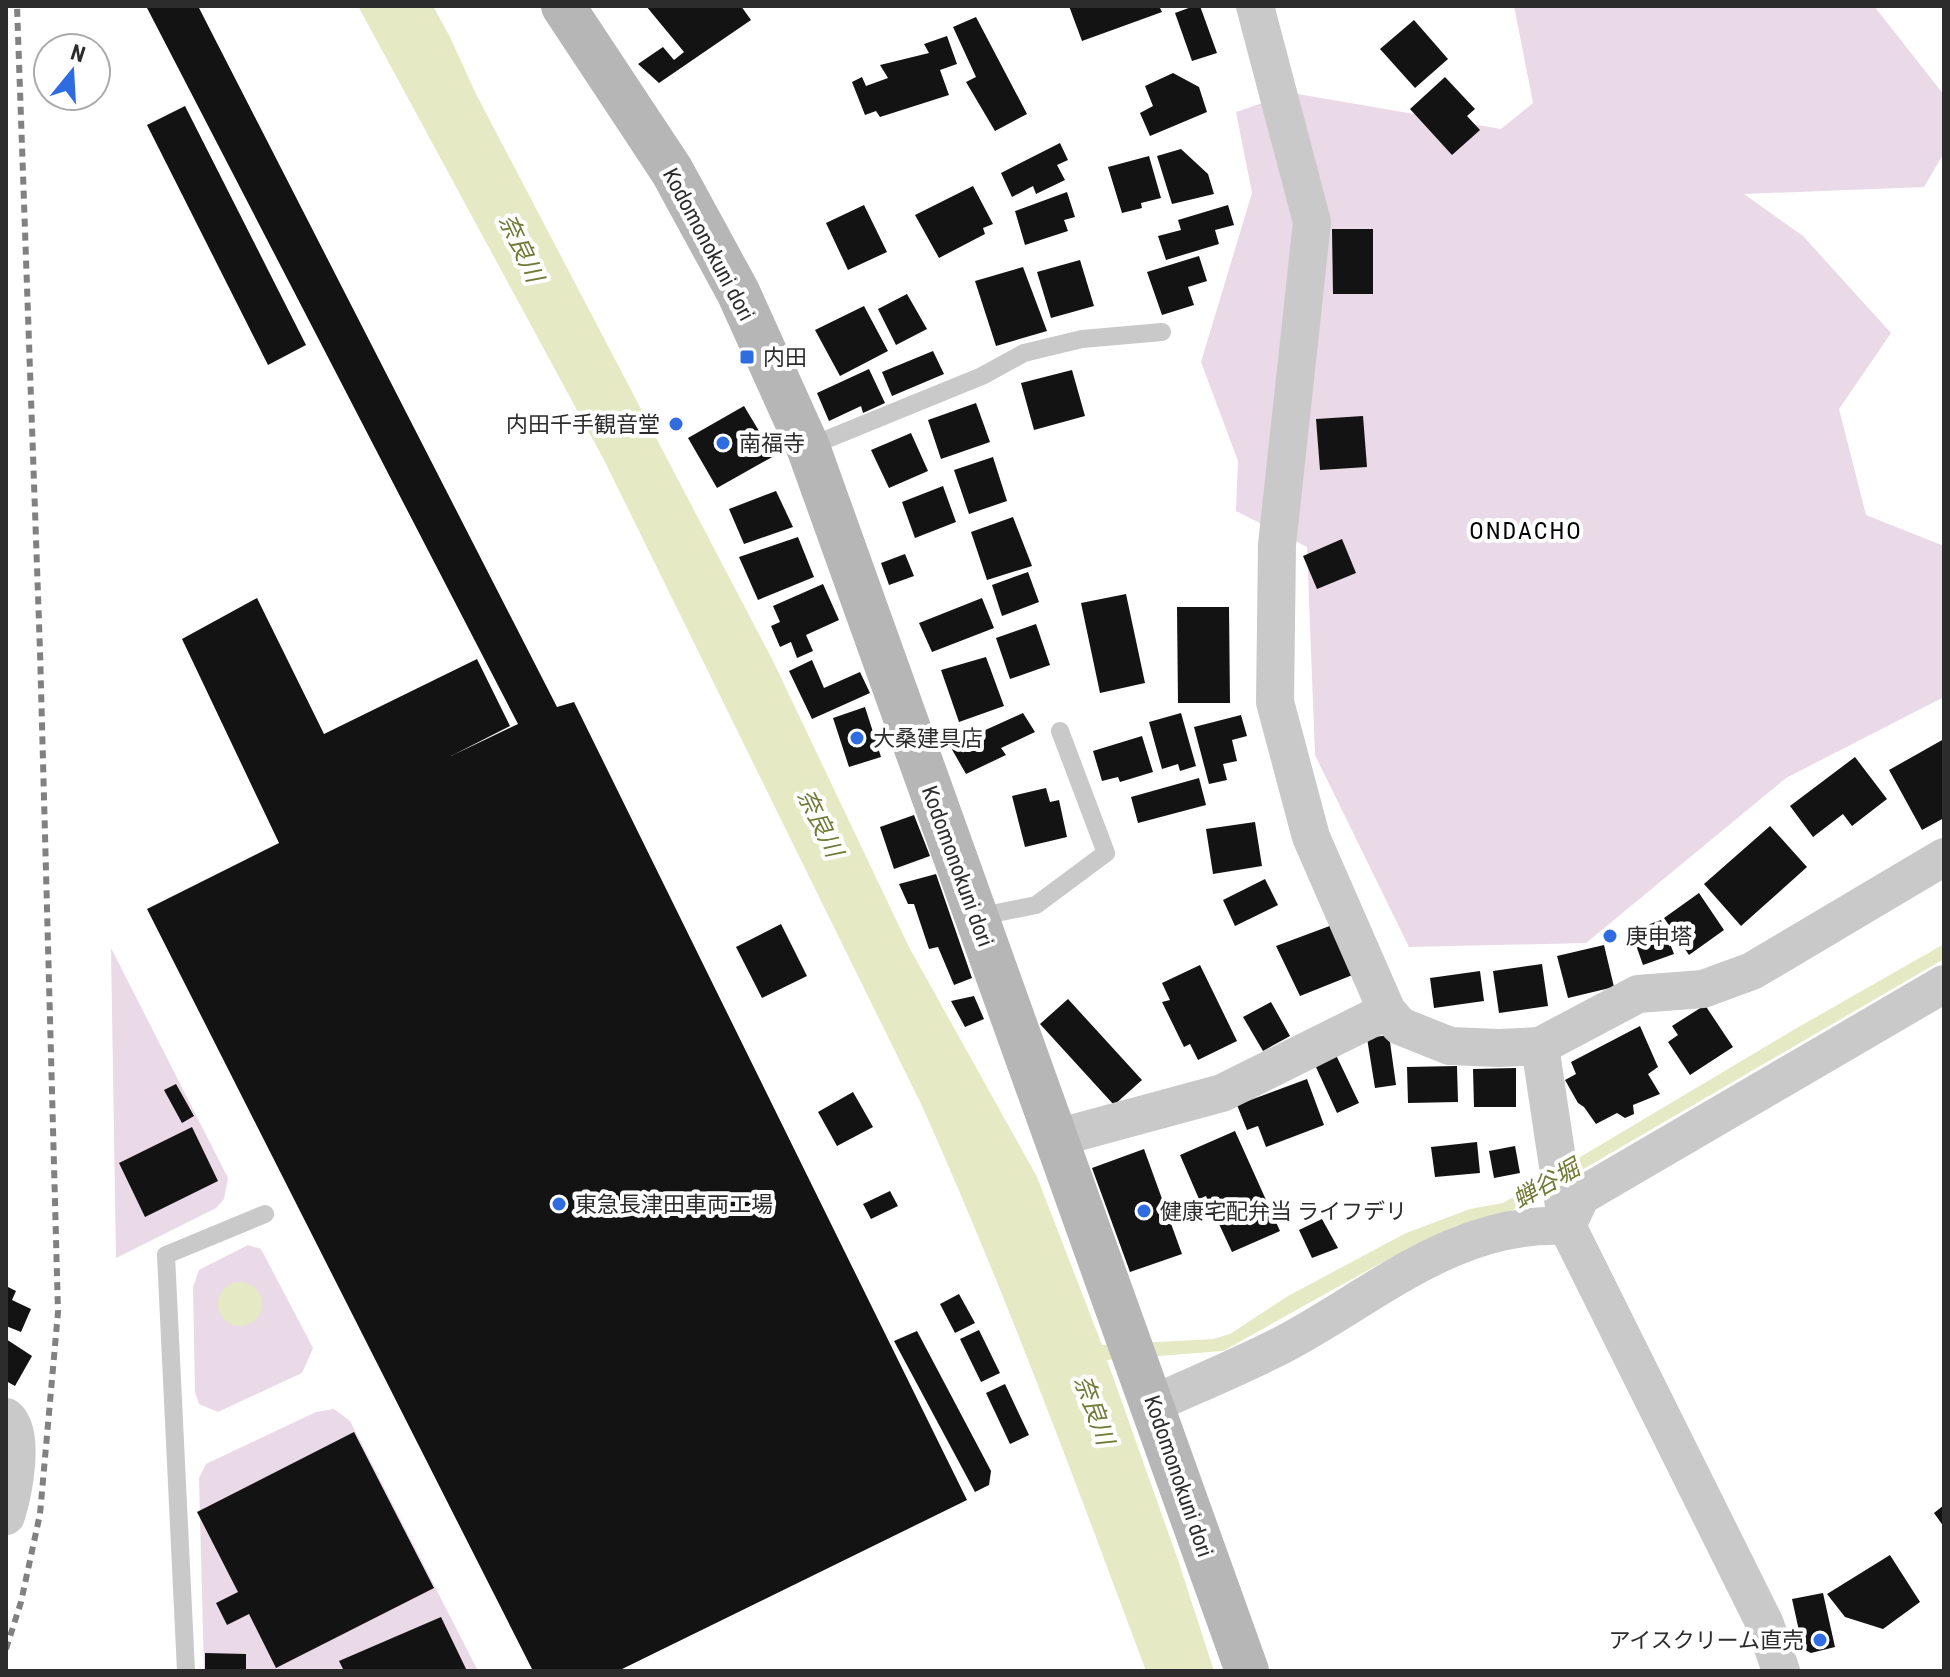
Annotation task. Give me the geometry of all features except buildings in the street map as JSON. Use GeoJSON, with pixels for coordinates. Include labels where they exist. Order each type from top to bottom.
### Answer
{"type":"FeatureCollection","features":[{"type":"Feature","properties":{"kind":"main road","name":"Kodomonokuni dori"},"geometry":{"type":"LineString","coordinates":[[563,6],[672,171],[738,292],[808,447],[1247,1671]]}},
{"type":"Feature","properties":{"kind":"street"},"geometry":{"type":"LineString","coordinates":[[1255,6],[1312,222],[1277,545],[1275,702],[1311,837],[1387,1011],[1400,1026],[1450,1046],[1540,1046],[1638,994],[1703,989],[1752,971],[1944,857]]}},
{"type":"Feature","properties":{"kind":"street"},"geometry":{"type":"LineString","coordinates":[[1562,1192],[1581,1196],[1944,984]]}},
{"type":"Feature","properties":{"kind":"street"},"geometry":{"type":"LineString","coordinates":[[1056,1138],[1222,1093],[1387,1011]]}},
{"type":"Feature","properties":{"kind":"street"},"geometry":{"type":"LineString","coordinates":[[1540,1046],[1562,1192],[1765,1624],[1781,1671]]}},
{"type":"Feature","properties":{"kind":"street"},"geometry":{"type":"LineString","coordinates":[[1149,1392],[1281,1346],[1397,1275],[1454,1246],[1534,1224],[1562,1192]]}},
{"type":"Feature","properties":{"kind":"street"},"geometry":{"type":"LineString","coordinates":[[6,1417],[18,1437],[6,1516]]}},
{"type":"Feature","properties":{"kind":"lane"},"geometry":{"type":"LineString","coordinates":[[808,447],[982,376],[1024,353],[1082,339],[1162,332]]}},
{"type":"Feature","properties":{"kind":"lane"},"geometry":{"type":"LineString","coordinates":[[976,917],[1036,905],[1106,853],[1060,731]]}},
{"type":"Feature","properties":{"kind":"lane"},"geometry":{"type":"LineString","coordinates":[[186,1671],[166,1255],[265,1214]]}},
{"type":"Feature","properties":{"kind":"shaded area"},"geometry":{"type":"Polygon","coordinates":[[[1514,6],[1874,6],[1944,95],[1944,153],[1924,187],[1744,194],[1803,236],[1891,333],[1839,409],[1866,515],[1944,546],[1944,697],[1786,778],[1586,943],[1409,947],[1315,755],[1307,547],[1236,511],[1238,461],[1201,362],[1252,193],[1236,112],[1292,93],[1501,129],[1533,103],[1514,6]]]}},
{"type":"Feature","properties":{"kind":"shaded area"},"geometry":{"type":"Polygon","coordinates":[[[111,948],[228,1178],[224,1199],[216,1208],[116,1258],[111,948]]]}},
{"type":"Feature","properties":{"kind":"shaded area"},"geometry":{"type":"Polygon","coordinates":[[[248,1245],[261,1249],[313,1348],[302,1373],[218,1412],[199,1404],[195,1392],[193,1287],[199,1270],[248,1245]]]}},
{"type":"Feature","properties":{"kind":"shaded area"},"geometry":{"type":"Polygon","coordinates":[[[334,1409],[350,1421],[478,1671],[204,1671],[199,1478],[206,1464],[316,1412],[334,1409]]]}},
{"type":"Feature","properties":{"kind":"water"},"geometry":{"type":"Polygon","coordinates":[[[358,6],[433,6],[773,661],[909,947],[1037,1177],[1102,1345],[1213,1339],[1230,1334],[1288,1296],[1406,1233],[1470,1209],[1503,1203],[1944,944],[1944,959],[1503,1216],[1455,1226],[1379,1264],[1223,1351],[1107,1360],[1214,1671],[1146,1671],[1011,1316],[922,1106],[604,460],[358,6]]]}},
{"type":"Feature","properties":{"kind":"water"},"geometry":{"type":"Polygon","coordinates":[[[240,1282],[255,1289],[262,1304],[255,1319],[240,1326],[225,1319],[218,1304],[225,1289],[240,1282]]]}},
{"type":"Feature","properties":{"kind":"railway"},"geometry":{"type":"LineString","coordinates":[[6,1649],[21,1602],[40,1514],[58,1312],[40,651],[17,6]]}},
{"type":"Feature","properties":{"kind":"place","name":"内田"},"geometry":{"type":"Point","coordinates":[747,357]}},
{"type":"Feature","properties":{"kind":"place","name":"内田千手観音堂"},"geometry":{"type":"Point","coordinates":[676,424]}},
{"type":"Feature","properties":{"kind":"place","name":"南福寺"},"geometry":{"type":"Point","coordinates":[723,443]}},
{"type":"Feature","properties":{"kind":"place","name":"大桑建具店"},"geometry":{"type":"Point","coordinates":[857,738]}},
{"type":"Feature","properties":{"kind":"place","name":"庚申塔"},"geometry":{"type":"Point","coordinates":[1610,936]}},
{"type":"Feature","properties":{"kind":"place","name":"東急長津田車両工場"},"geometry":{"type":"Point","coordinates":[559,1204]}},
{"type":"Feature","properties":{"kind":"place","name":"健康宅配弁当 ライフデリ"},"geometry":{"type":"Point","coordinates":[1144,1211]}},
{"type":"Feature","properties":{"kind":"place","name":"アイスクリーム直売"},"geometry":{"type":"Point","coordinates":[1820,1640]}},
{"type":"Feature","properties":{"kind":"district","name":"ONDACHO"},"geometry":{"type":"Point","coordinates":[1526,531]}},
{"type":"Feature","properties":{"kind":"water label","name":"奈良川"},"geometry":{"type":"Point","coordinates":[521,248]}},
{"type":"Feature","properties":{"kind":"water label","name":"奈良川"},"geometry":{"type":"Point","coordinates":[820,823]}},
{"type":"Feature","properties":{"kind":"water label","name":"蝉谷堀"},"geometry":{"type":"Point","coordinates":[1546,1184]}},
{"type":"Feature","properties":{"kind":"water label","name":"奈良川"},"geometry":{"type":"Point","coordinates":[1094,1410]}}]}
